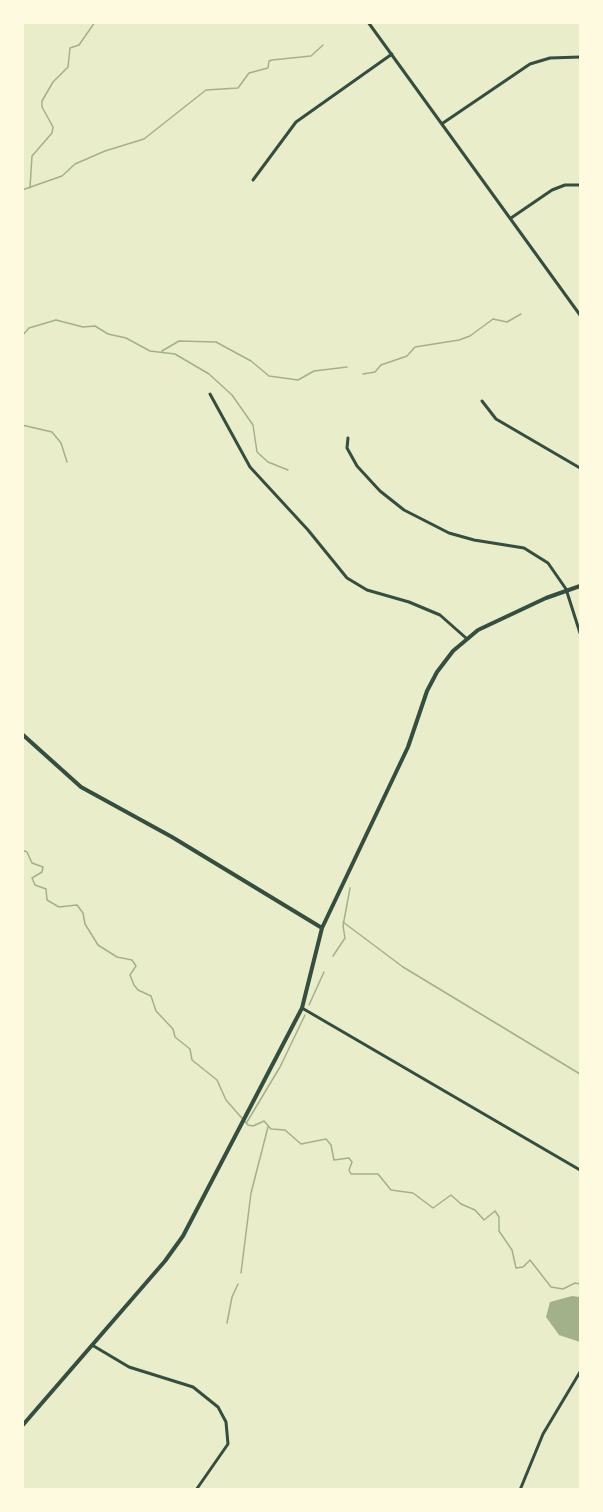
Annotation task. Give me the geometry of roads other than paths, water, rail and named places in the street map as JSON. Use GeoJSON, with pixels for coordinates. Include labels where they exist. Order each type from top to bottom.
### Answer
{"type":"FeatureCollection","features":[{"type":"Feature","properties":{"kind":"street"},"geometry":{"type":"LineString","coordinates":[[369,23],[580,315]]}},
{"type":"Feature","properties":{"kind":"street"},"geometry":{"type":"LineString","coordinates":[[253,180],[296,122],[392,54]]}},
{"type":"Feature","properties":{"kind":"street"},"geometry":{"type":"LineString","coordinates":[[442,124],[530,64],[550,58],[580,57]]}},
{"type":"Feature","properties":{"kind":"street"},"geometry":{"type":"LineString","coordinates":[[511,219],[552,190],[565,185],[580,185]]}},
{"type":"Feature","properties":{"kind":"street"},"geometry":{"type":"LineString","coordinates":[[210,394],[250,467],[308,530],[347,578],[368,590],[440,615],[466,638]]}},
{"type":"Feature","properties":{"kind":"street"},"geometry":{"type":"LineString","coordinates":[[482,401],[496,419],[580,468]]}},
{"type":"Feature","properties":{"kind":"street"},"geometry":{"type":"LineString","coordinates":[[348,438],[347,448],[357,466],[380,491],[404,510],[449,533],[531,551],[548,562],[566,589],[580,633]]}},
{"type":"Feature","properties":{"kind":"street"},"geometry":{"type":"LineString","coordinates":[[22,1426],[174,1250],[302,1008],[321,928],[408,747],[431,682],[466,638],[490,623],[566,589],[580,586]]}},
{"type":"Feature","properties":{"kind":"street"},"geometry":{"type":"LineString","coordinates":[[22,734],[81,788],[171,837],[321,928]]}},
{"type":"Feature","properties":{"kind":"street"},"geometry":{"type":"LineString","coordinates":[[302,1008],[466,1106],[580,1170]]}},
{"type":"Feature","properties":{"kind":"street"},"geometry":{"type":"LineString","coordinates":[[92,1345],[129,1367],[193,1387],[218,1407],[229,1430],[228,1444],[196,1490]]}},
{"type":"Feature","properties":{"kind":"street"},"geometry":{"type":"LineString","coordinates":[[520,1490],[543,1434],[580,1372]]}},
{"type":"Feature","properties":{"kind":"waterway"},"geometry":{"type":"LineString","coordinates":[[30,188],[32,156],[52,133],[53,127],[42,107],[42,101],[53,82],[68,67],[70,48],[79,45],[95,22]]}},
{"type":"Feature","properties":{"kind":"waterway"},"geometry":{"type":"LineString","coordinates":[[22,190],[62,176],[75,164],[105,151],[144,139],[206,90],[238,88],[249,73],[268,68],[269,61],[311,56],[323,45]]}},
{"type":"Feature","properties":{"kind":"waterway"},"geometry":{"type":"LineString","coordinates":[[363,374],[375,372],[381,365],[407,356],[415,347],[459,340],[470,336],[493,319],[507,322],[521,314]]}},
{"type":"Feature","properties":{"kind":"waterway"},"geometry":{"type":"LineString","coordinates":[[22,336],[29,328],[56,320],[83,327],[95,326],[108,334],[126,338],[150,351],[175,354],[209,374],[232,395],[253,425],[257,452],[268,462],[288,470]]}},
{"type":"Feature","properties":{"kind":"waterway"},"geometry":{"type":"LineString","coordinates":[[162,351],[179,341],[216,342],[251,361],[269,376],[298,380],[314,371],[347,367]]}},
{"type":"Feature","properties":{"kind":"waterway"},"geometry":{"type":"LineString","coordinates":[[22,425],[52,432],[61,443],[67,462]]}},
{"type":"Feature","properties":{"kind":"waterway"},"geometry":{"type":"LineString","coordinates":[[22,850],[27,852],[32,863],[43,867],[42,872],[32,878],[35,885],[46,889],[47,900],[59,907],[77,905],[98,945],[117,957],[132,960],[136,966],[130,975],[134,985],[138,990],[151,996],[156,1011],[173,1029],[175,1037],[190,1049],[192,1060],[217,1080],[226,1100],[248,1125],[253,1126],[264,1121],[271,1129],[285,1130],[301,1144],[326,1139],[331,1145],[334,1160],[349,1158],[352,1162],[349,1170],[351,1174],[378,1174],[391,1190],[413,1193],[433,1208],[451,1195],[461,1204],[475,1210],[484,1220],[495,1211],[499,1217],[499,1231],[512,1250],[516,1268],[523,1267],[530,1260],[551,1287],[563,1289],[575,1283],[580,1284]]}},
{"type":"Feature","properties":{"kind":"waterway"},"geometry":{"type":"LineString","coordinates":[[333,956],[345,938],[343,926],[350,888]]}},
{"type":"Feature","properties":{"kind":"waterway"},"geometry":{"type":"LineString","coordinates":[[343,922],[403,967],[580,1074]]}},
{"type":"Feature","properties":{"kind":"waterway"},"geometry":{"type":"LineString","coordinates":[[309,1005],[324,972]]}},
{"type":"Feature","properties":{"kind":"waterway"},"geometry":{"type":"LineString","coordinates":[[247,1122],[280,1067],[305,1015]]}},
{"type":"Feature","properties":{"kind":"waterway"},"geometry":{"type":"LineString","coordinates":[[241,1273],[251,1193],[268,1127]]}},
{"type":"Feature","properties":{"kind":"waterway"},"geometry":{"type":"LineString","coordinates":[[227,1323],[232,1297],[238,1284]]}}]}
